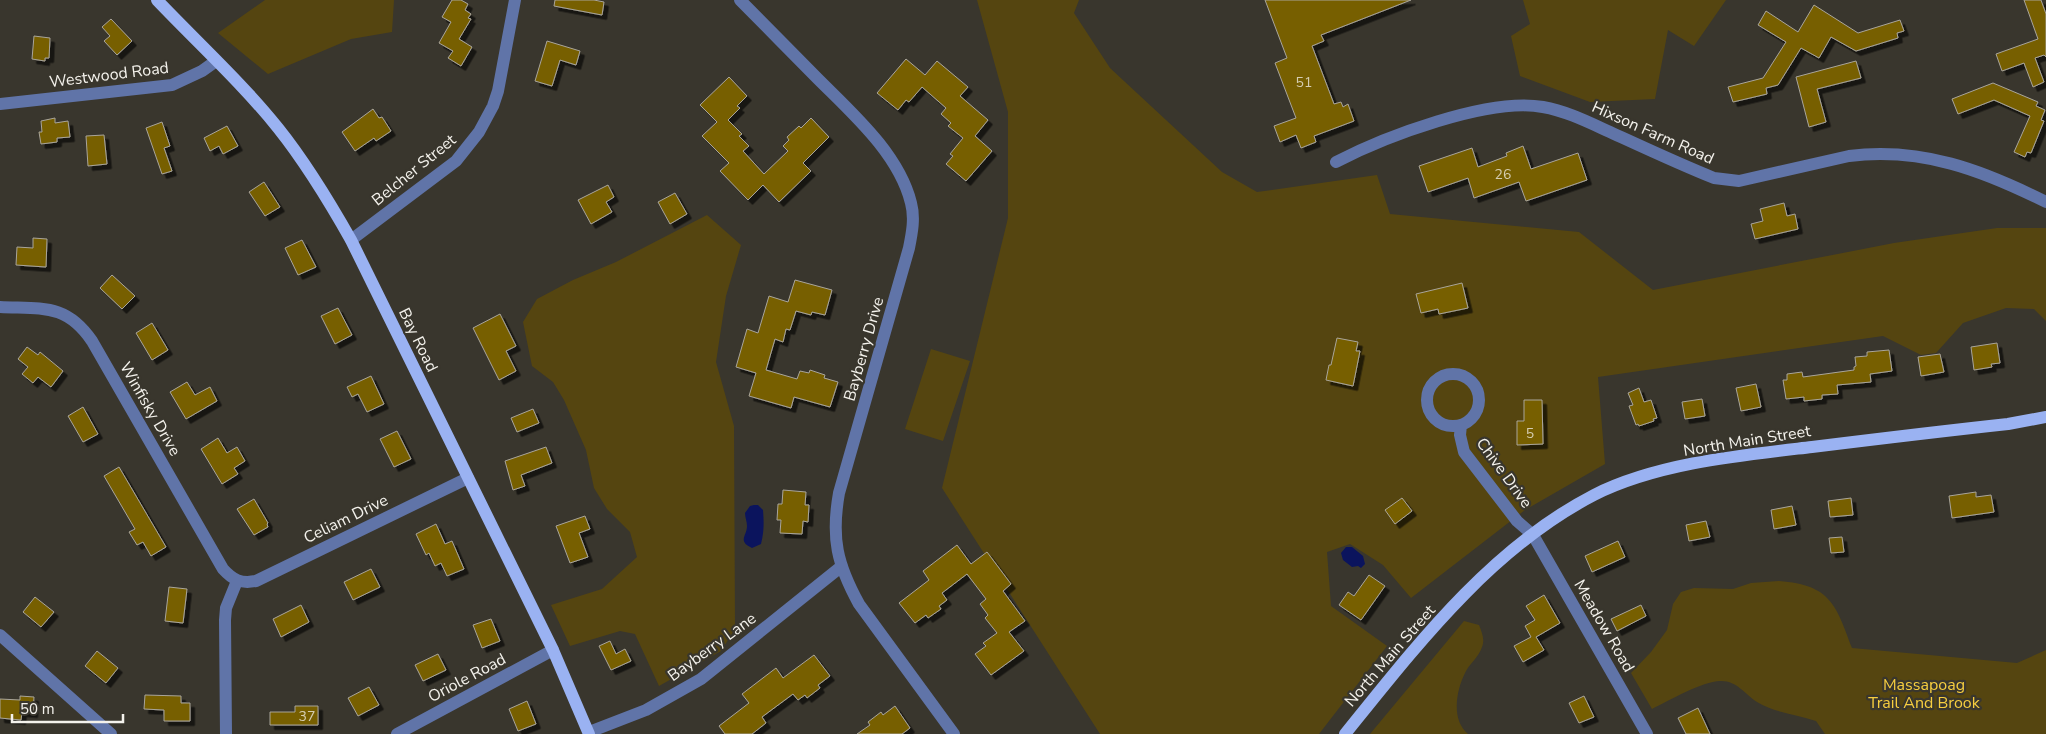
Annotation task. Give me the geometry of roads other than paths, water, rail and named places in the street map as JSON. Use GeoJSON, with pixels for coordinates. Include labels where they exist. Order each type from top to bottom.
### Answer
{"type":"FeatureCollection","features":[{"type":"Feature","properties":{"kind":"main road","name":"Bay Road"},"geometry":{"type":"LineString","coordinates":[[157,0],[277,127],[321,188],[351,240],[553,650],[589,733]]}},
{"type":"Feature","properties":{"kind":"main road","name":"North Main Street"},"geometry":{"type":"LineString","coordinates":[[1344,734],[1421,640],[1506,555],[1594,495],[1630,480],[1730,456],[2008,424],[2046,417]]}},
{"type":"Feature","properties":{"kind":"street","name":"Belcher Street"},"geometry":{"type":"LineString","coordinates":[[351,240],[456,161],[479,132],[493,106],[498,91],[515,0]]}},
{"type":"Feature","properties":{"kind":"street","name":"Bayberry Drive"},"geometry":{"type":"LineString","coordinates":[[740,0],[869,132],[890,160],[907,190],[911,203],[913,224],[906,261],[839,493],[835,535],[848,584],[859,604],[954,734]]}},
{"type":"Feature","properties":{"kind":"street","name":"Westwood Road"},"geometry":{"type":"LineString","coordinates":[[0,104],[172,85],[202,71],[216,61]]}},
{"type":"Feature","properties":{"kind":"street","name":"Hixson Farm Road"},"geometry":{"type":"LineString","coordinates":[[1336,162],[1385,139],[1460,115],[1509,105],[1543,106],[1576,116],[1714,178],[1739,181],[1849,156],[1866,154],[1903,155],[1967,167],[2046,202]]}},
{"type":"Feature","properties":{"kind":"street","name":"Winfisky Drive"},"geometry":{"type":"LineString","coordinates":[[0,307],[52,310],[69,316],[81,326],[92,341],[223,569],[236,581]]}},
{"type":"Feature","properties":{"kind":"street","name":"Chive Drive"},"geometry":{"type":"LineString","coordinates":[[1446,375],[1463,376],[1475,386],[1479,393],[1478,409],[1469,422],[1461,425],[1453,427],[1437,422],[1431,416],[1428,408],[1426,399],[1432,384],[1446,375]]}},
{"type":"Feature","properties":{"kind":"street","name":"Chive Drive"},"geometry":{"type":"LineString","coordinates":[[1461,425],[1460,435],[1464,452],[1517,521],[1533,535]]}},
{"type":"Feature","properties":{"kind":"street","name":"Celiam Drive"},"geometry":{"type":"LineString","coordinates":[[236,581],[246,583],[256,581],[468,478]]}},
{"type":"Feature","properties":{"kind":"street","name":"Meadow Road"},"geometry":{"type":"LineString","coordinates":[[1533,535],[1647,734]]}},
{"type":"Feature","properties":{"kind":"street","name":"Bayberry Lane"},"geometry":{"type":"LineString","coordinates":[[589,733],[646,710],[702,679],[842,566]]}},
{"type":"Feature","properties":{"kind":"street"},"geometry":{"type":"LineString","coordinates":[[226,734],[225,620],[226,608],[236,581]]}},
{"type":"Feature","properties":{"kind":"street"},"geometry":{"type":"LineString","coordinates":[[0,635],[111,734]]}},
{"type":"Feature","properties":{"kind":"street","name":"Oriole Road"},"geometry":{"type":"LineString","coordinates":[[397,734],[553,650]]}},
{"type":"Feature","properties":{"kind":"park label","name":"Massapoag Trail And Brook"},"geometry":{"type":"Point","coordinates":[1924,694]}}]}
